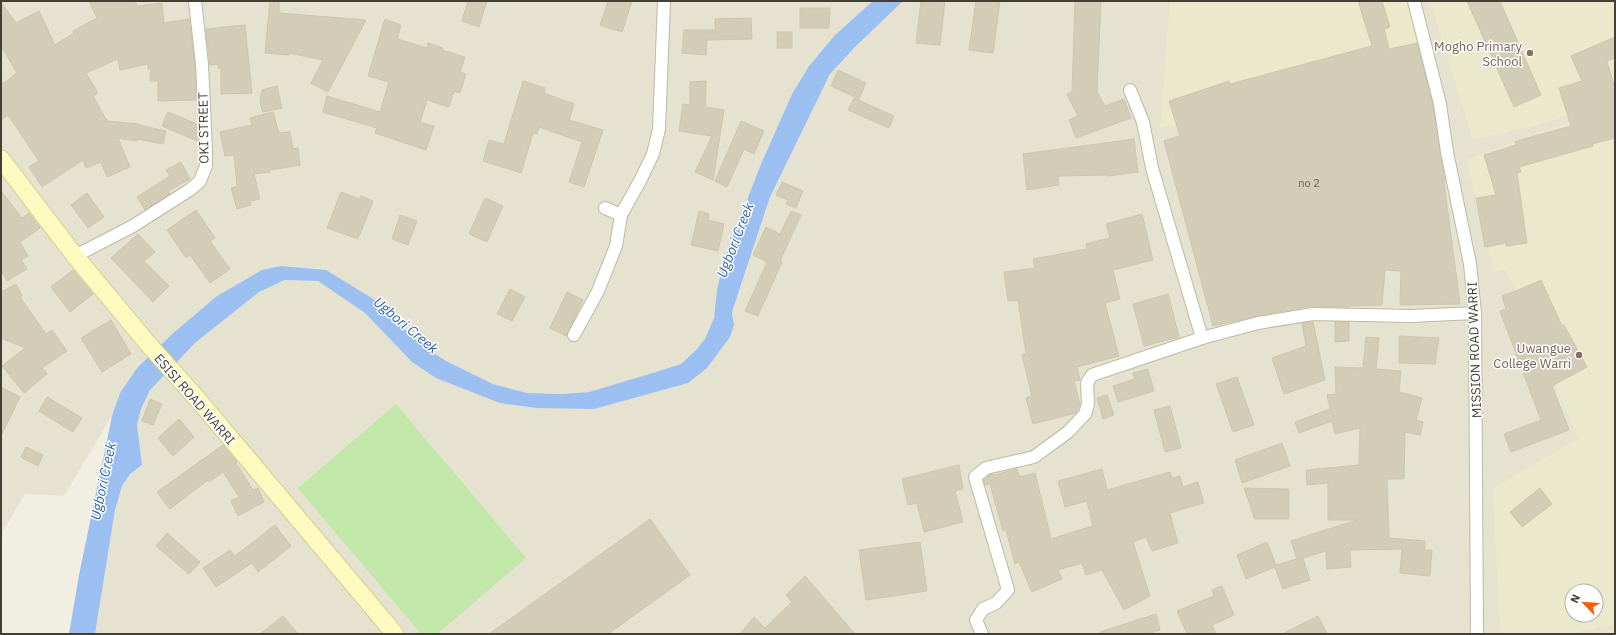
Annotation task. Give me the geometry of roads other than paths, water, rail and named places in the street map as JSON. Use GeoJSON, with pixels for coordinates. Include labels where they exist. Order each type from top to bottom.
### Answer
{"type":"FeatureCollection","features":[{"type":"Feature","properties":{"kind":"street","name":"OKI STREET"},"geometry":{"type":"LineString","coordinates":[[75,256],[133,226],[191,189],[200,181],[206,166],[206,150],[202,64],[195,1]]}},
{"type":"Feature","properties":{"kind":"street"},"geometry":{"type":"LineString","coordinates":[[574,335],[598,291],[616,246],[621,215],[653,154],[659,129],[664,1]]}},
{"type":"Feature","properties":{"kind":"street","name":"MISSION ROAD WARRI"},"geometry":{"type":"LineString","coordinates":[[1414,1],[1440,104],[1447,152],[1470,264],[1475,313],[1477,634]]}},
{"type":"Feature","properties":{"kind":"street"},"geometry":{"type":"LineString","coordinates":[[1130,90],[1143,122],[1152,168],[1202,338]]}},
{"type":"Feature","properties":{"kind":"street","name":"ESISI ROAD WARRI"},"geometry":{"type":"LineString","coordinates":[[1,159],[75,256],[395,634]]}},
{"type":"Feature","properties":{"kind":"street"},"geometry":{"type":"LineString","coordinates":[[605,208],[621,215]]}},
{"type":"Feature","properties":{"kind":"street"},"geometry":{"type":"LineString","coordinates":[[982,634],[976,620],[983,609],[996,603],[1008,590],[975,477],[986,468],[1034,457],[1068,432],[1085,414],[1088,404],[1087,382],[1092,375],[1202,338],[1258,323],[1313,314],[1411,316],[1475,313]]}},
{"type":"Feature","properties":{"kind":"water","name":"Ugbori Creek"},"geometry":{"type":"Polygon","coordinates":[[[873,1],[903,1],[855,47],[830,74],[770,197],[733,309],[732,314],[734,325],[730,337],[707,368],[688,383],[594,409],[536,408],[500,403],[436,378],[412,362],[365,313],[318,281],[285,280],[259,292],[196,342],[150,390],[141,409],[137,425],[142,465],[130,474],[122,486],[115,510],[95,634],[69,634],[79,575],[112,416],[120,393],[137,368],[171,335],[217,296],[262,270],[281,266],[326,270],[375,300],[420,344],[446,361],[493,384],[527,393],[562,394],[589,392],[681,364],[705,339],[714,318],[717,290],[724,259],[761,164],[792,94],[809,66],[835,35],[873,1]]]}},
{"type":"Feature","properties":{"kind":"place","name":"Mogho Primary School"},"geometry":{"type":"Point","coordinates":[1530,53]}},
{"type":"Feature","properties":{"kind":"place","name":"Uwangue College Warri"},"geometry":{"type":"Point","coordinates":[1579,355]}}]}
